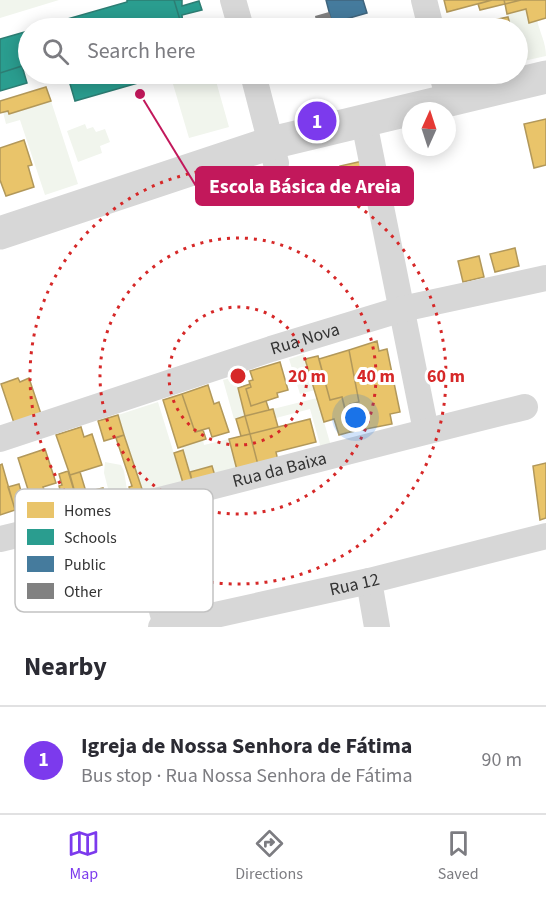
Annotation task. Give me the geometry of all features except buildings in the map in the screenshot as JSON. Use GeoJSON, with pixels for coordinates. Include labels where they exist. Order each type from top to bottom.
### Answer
{"type":"FeatureCollection","features":[{"type":"Feature","properties":{"kind":"street"},"geometry":{"type":"LineString","coordinates":[[233,0],[238,18]]}},
{"type":"Feature","properties":{"kind":"street"},"geometry":{"type":"LineString","coordinates":[[424,0],[428,18]]}},
{"type":"Feature","properties":{"kind":"street"},"geometry":{"type":"LineString","coordinates":[[528,81],[546,77]]}},
{"type":"Feature","properties":{"kind":"street"},"geometry":{"type":"LineString","coordinates":[[256,84],[273,153]]}},
{"type":"Feature","properties":{"kind":"street"},"geometry":{"type":"LineString","coordinates":[[0,233],[273,153],[366,132],[446,99],[514,84]]}},
{"type":"Feature","properties":{"kind":"street"},"geometry":{"type":"LineString","coordinates":[[446,99],[546,98]]}},
{"type":"Feature","properties":{"kind":"street"},"geometry":{"type":"LineString","coordinates":[[366,132],[402,131]]}},
{"type":"Feature","properties":{"kind":"street"},"geometry":{"type":"LineString","coordinates":[[366,132],[426,431]]}},
{"type":"Feature","properties":{"kind":"street"},"geometry":{"type":"LineString","coordinates":[[0,254],[273,153]]}},
{"type":"Feature","properties":{"kind":"street","name":"Rua Nova"},"geometry":{"type":"LineString","coordinates":[[0,439],[271,349],[402,309],[546,278]]}},
{"type":"Feature","properties":{"kind":"street","name":"Rua da Baixa"},"geometry":{"type":"LineString","coordinates":[[207,489],[525,407]]}},
{"type":"Feature","properties":{"kind":"street","name":"Rua da Baixa"},"geometry":{"type":"LineString","coordinates":[[0,539],[15,536]]}},
{"type":"Feature","properties":{"kind":"street","name":"Rua 12"},"geometry":{"type":"LineString","coordinates":[[163,626],[369,581],[546,536]]}},
{"type":"Feature","properties":{"kind":"street"},"geometry":{"type":"LineString","coordinates":[[369,581],[377,627]]}},
{"type":"Feature","properties":{"kind":"shaded area"},"geometry":{"type":"Polygon","coordinates":[[[0,0],[59,0],[0,18],[0,0]]]}},
{"type":"Feature","properties":{"kind":"shaded area"},"geometry":{"type":"Polygon","coordinates":[[[526,9],[529,22],[537,20],[546,56],[528,60],[528,18],[508,18],[507,14],[526,9]]]}},
{"type":"Feature","properties":{"kind":"shaded area"},"geometry":{"type":"Polygon","coordinates":[[[173,84],[217,84],[229,127],[189,138],[173,84]]]}},
{"type":"Feature","properties":{"kind":"shaded area"},"geometry":{"type":"Polygon","coordinates":[[[51,101],[78,184],[45,195],[20,120],[6,124],[3,112],[8,111],[10,114],[51,101]]]}},
{"type":"Feature","properties":{"kind":"shaded area"},"geometry":{"type":"Polygon","coordinates":[[[85,124],[87,129],[93,127],[96,132],[105,129],[110,142],[100,146],[102,153],[78,162],[67,131],[85,124]]]}},
{"type":"Feature","properties":{"kind":"shaded area"},"geometry":{"type":"Polygon","coordinates":[[[304,354],[315,390],[300,394],[289,359],[304,354]]]}},
{"type":"Feature","properties":{"kind":"shaded area"},"geometry":{"type":"Polygon","coordinates":[[[235,377],[245,416],[234,419],[223,380],[235,377]]]}},
{"type":"Feature","properties":{"kind":"shaded area"},"geometry":{"type":"Polygon","coordinates":[[[317,398],[331,446],[321,448],[310,409],[276,418],[273,409],[317,398]]]}},
{"type":"Feature","properties":{"kind":"shaded area"},"geometry":{"type":"Polygon","coordinates":[[[158,402],[183,483],[156,489],[142,489],[118,415],[158,402]]]}},
{"type":"Feature","properties":{"kind":"shaded area"},"geometry":{"type":"Polygon","coordinates":[[[229,439],[237,470],[215,476],[212,466],[190,472],[182,447],[203,440],[204,445],[229,439]]]}},
{"type":"Feature","properties":{"kind":"shaded area"},"geometry":{"type":"Polygon","coordinates":[[[105,462],[121,465],[127,489],[108,489],[104,473],[105,462]]]}},
{"type":"Feature","properties":{"kind":"place","name":"Escola Básica de Areia"},"geometry":{"type":"Point","coordinates":[140,94]}},
{"type":"Feature","properties":{"kind":"place","name":"Igreja de Nossa Senhora de Fátima"},"geometry":{"type":"Point","coordinates":[317,121]}}]}
